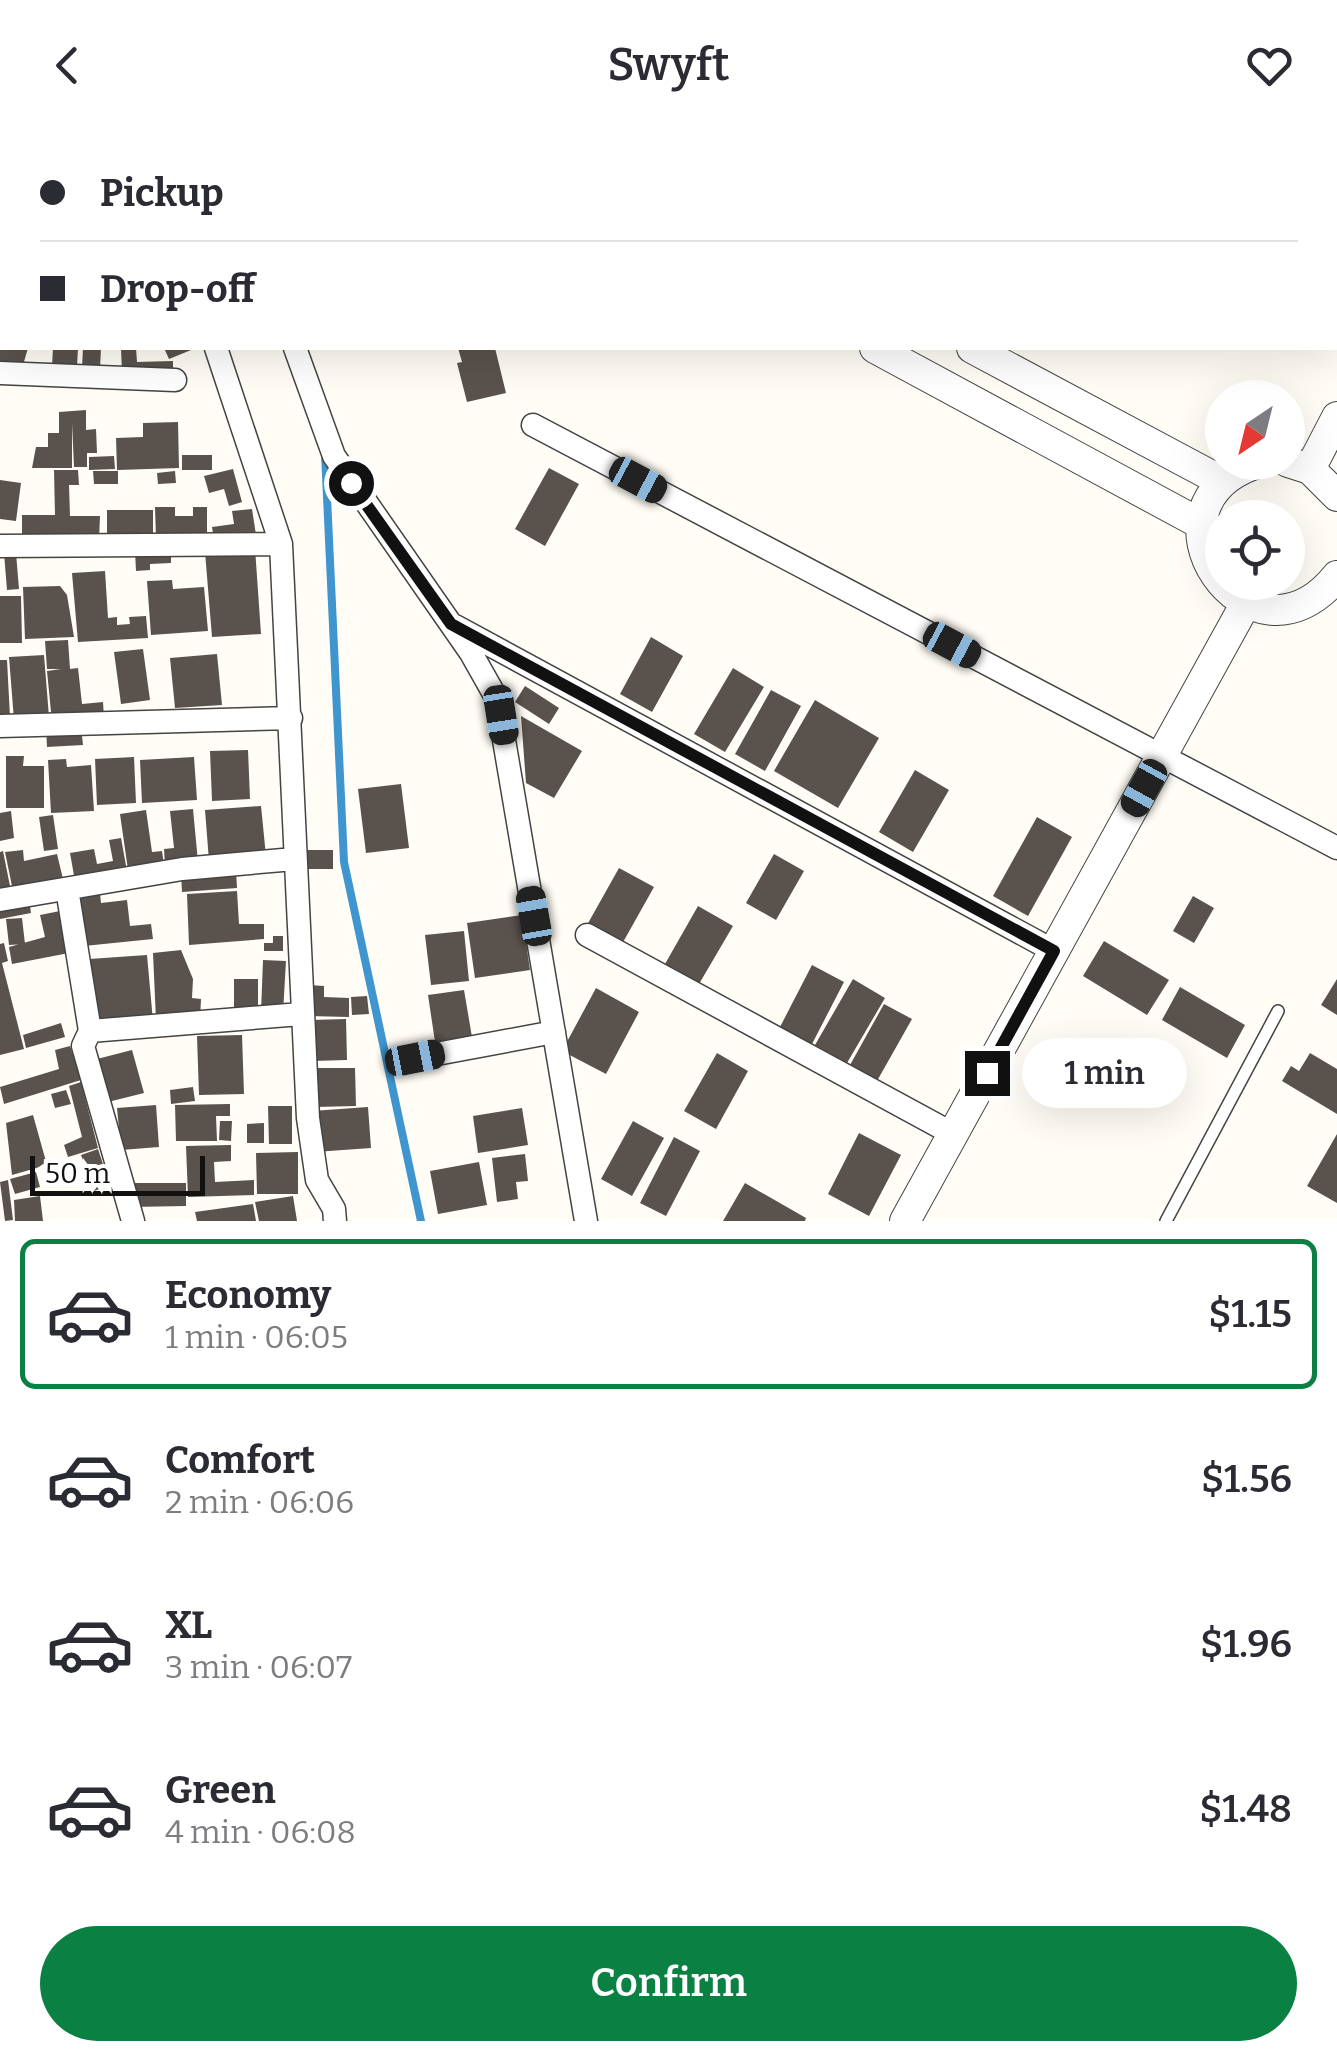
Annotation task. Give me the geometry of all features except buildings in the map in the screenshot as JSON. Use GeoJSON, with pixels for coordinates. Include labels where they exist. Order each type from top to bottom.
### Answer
{"type":"FeatureCollection","features":[{"type":"Feature","properties":{"kind":"street"},"geometry":{"type":"LineString","coordinates":[[217,350],[281,544],[308,1118],[317,1180],[334,1209],[335,1221]]}},
{"type":"Feature","properties":{"kind":"street"},"geometry":{"type":"LineString","coordinates":[[296,350],[334,456],[451,624],[497,698],[586,1221]]}},
{"type":"Feature","properties":{"kind":"street"},"geometry":{"type":"LineString","coordinates":[[879,350],[1202,524]]}},
{"type":"Feature","properties":{"kind":"street"},"geometry":{"type":"LineString","coordinates":[[989,351],[1223,482]]}},
{"type":"Feature","properties":{"kind":"street"},"geometry":{"type":"LineString","coordinates":[[0,372],[175,380]]}},
{"type":"Feature","properties":{"kind":"street"},"geometry":{"type":"LineString","coordinates":[[1305,458],[1337,417]]}},
{"type":"Feature","properties":{"kind":"street"},"geometry":{"type":"LineString","coordinates":[[533,425],[1337,848]]}},
{"type":"Feature","properties":{"kind":"street"},"geometry":{"type":"LineString","coordinates":[[1305,471],[1337,496]]}},
{"type":"Feature","properties":{"kind":"street"},"geometry":{"type":"LineString","coordinates":[[1226,480],[1209,501],[1202,524],[1202,547],[1209,570],[1224,589],[1246,603],[1270,609],[1295,607],[1331,593]]}},
{"type":"Feature","properties":{"kind":"street"},"geometry":{"type":"LineString","coordinates":[[0,546],[281,544]]}},
{"type":"Feature","properties":{"kind":"street"},"geometry":{"type":"LineString","coordinates":[[905,1221],[1246,603]]}},
{"type":"Feature","properties":{"kind":"street"},"geometry":{"type":"LineString","coordinates":[[451,624],[1054,951]]}},
{"type":"Feature","properties":{"kind":"street"},"geometry":{"type":"LineString","coordinates":[[0,726],[291,718]]}},
{"type":"Feature","properties":{"kind":"street"},"geometry":{"type":"LineString","coordinates":[[0,900],[182,869],[294,859]]}},
{"type":"Feature","properties":{"kind":"street"},"geometry":{"type":"LineString","coordinates":[[67,889],[90,1031],[84,1046],[133,1221]]}},
{"type":"Feature","properties":{"kind":"street"},"geometry":{"type":"LineString","coordinates":[[587,935],[953,1134]]}},
{"type":"Feature","properties":{"kind":"street"},"geometry":{"type":"LineString","coordinates":[[90,1031],[301,1014]]}},
{"type":"Feature","properties":{"kind":"street"},"geometry":{"type":"LineString","coordinates":[[415,1058],[554,1032]]}},
{"type":"Feature","properties":{"kind":"lane"},"geometry":{"type":"LineString","coordinates":[[1166,1221],[1278,1011]]}},
{"type":"Feature","properties":{"kind":"waterway"},"geometry":{"type":"LineString","coordinates":[[325,454],[344,862],[421,1221]]}},
{"type":"Feature","properties":{"kind":"route"},"geometry":{"type":"LineString","coordinates":[[351,483],[451,624],[1054,951],[987,1073]]}}]}
